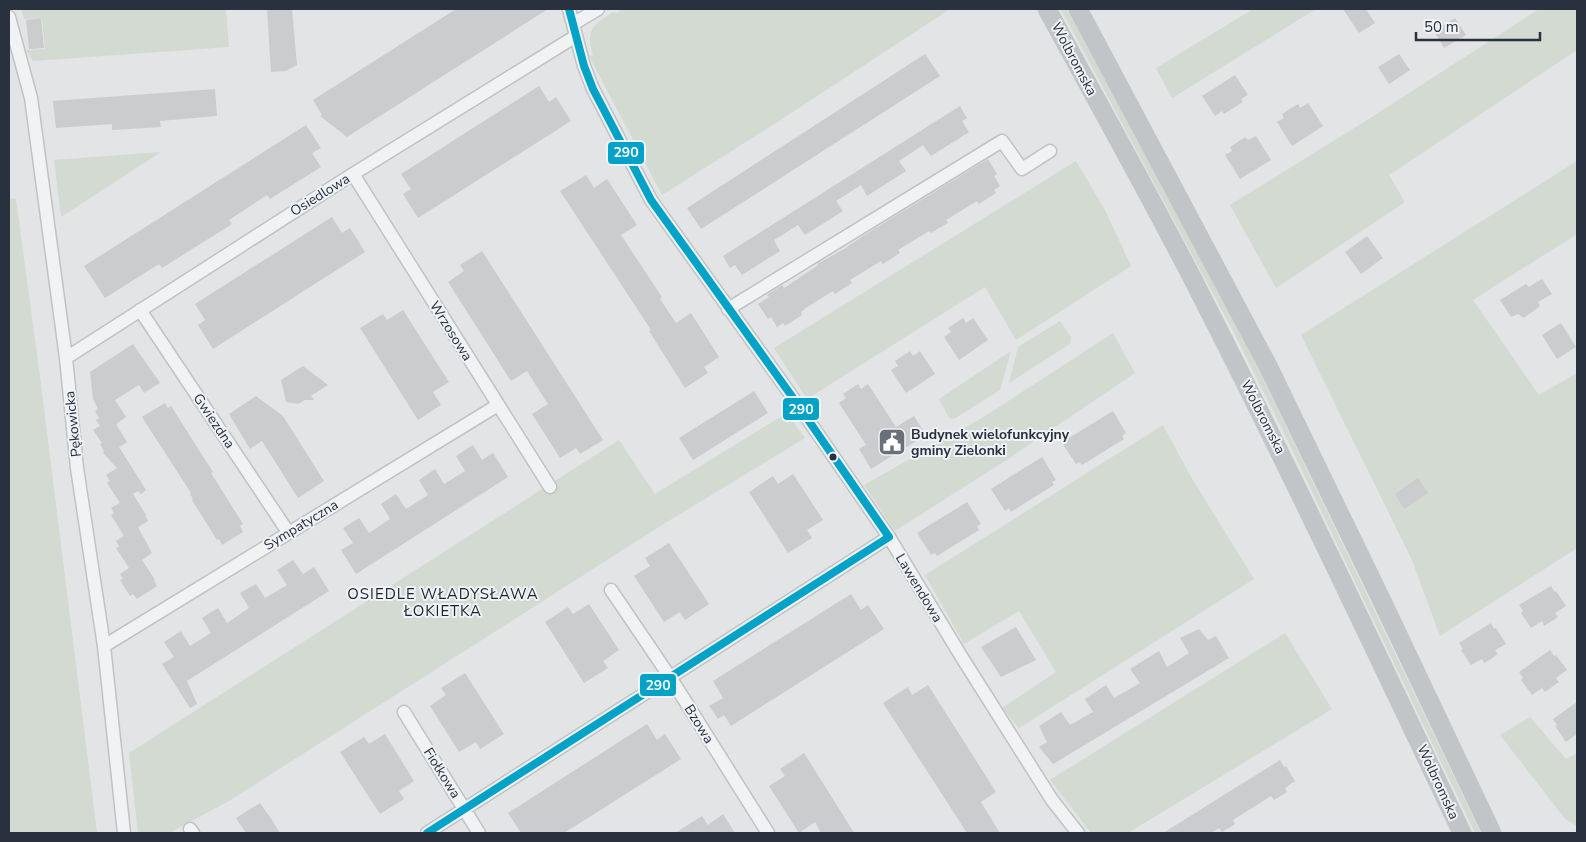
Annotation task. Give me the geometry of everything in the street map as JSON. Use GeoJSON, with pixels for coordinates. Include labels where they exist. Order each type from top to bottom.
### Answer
{"type":"FeatureCollection","features":[{"type":"Feature","properties":{"kind":"main road","name":"Wolbromska"},"geometry":{"type":"LineString","coordinates":[[1046,9],[1204,300],[1274,438],[1462,833]]}},
{"type":"Feature","properties":{"kind":"main road","name":"Wolbromska"},"geometry":{"type":"LineString","coordinates":[[1078,9],[1267,364],[1488,826]]}},
{"type":"Feature","properties":{"kind":"street","name":"Lawendowa"},"geometry":{"type":"LineString","coordinates":[[569,9],[584,66],[651,200],[791,395],[889,537],[961,656],[1048,793],[1078,833]]}},
{"type":"Feature","properties":{"kind":"street","name":"Osiedlowa"},"geometry":{"type":"LineString","coordinates":[[66,358],[574,30],[598,9]]}},
{"type":"Feature","properties":{"kind":"street","name":"Pękowicka"},"geometry":{"type":"LineString","coordinates":[[9,17],[31,98],[66,358],[77,468],[104,646],[124,833]]}},
{"type":"Feature","properties":{"kind":"street"},"geometry":{"type":"LineString","coordinates":[[728,309],[1002,141],[1022,169],[1050,151]]}},
{"type":"Feature","properties":{"kind":"street","name":"Wrzosowa"},"geometry":{"type":"LineString","coordinates":[[353,174],[550,487]]}},
{"type":"Feature","properties":{"kind":"street","name":"Gwiezdna"},"geometry":{"type":"LineString","coordinates":[[140,310],[288,532]]}},
{"type":"Feature","properties":{"kind":"street","name":"Sympatyczna"},"geometry":{"type":"LineString","coordinates":[[104,646],[498,405]]}},
{"type":"Feature","properties":{"kind":"street"},"geometry":{"type":"LineString","coordinates":[[427,833],[889,537]]}},
{"type":"Feature","properties":{"kind":"street","name":"Bzowa"},"geometry":{"type":"LineString","coordinates":[[611,590],[670,677],[768,833]]}},
{"type":"Feature","properties":{"kind":"street","name":"Fiołkowa"},"geometry":{"type":"LineString","coordinates":[[404,712],[479,833]]}},
{"type":"Feature","properties":{"kind":"shaded area"},"geometry":{"type":"Polygon","coordinates":[[[21,9],[226,9],[229,47],[33,61],[26,50],[45,49],[42,18],[24,19],[21,9]]]}},
{"type":"Feature","properties":{"kind":"shaded area"},"geometry":{"type":"Polygon","coordinates":[[[622,9],[950,9],[662,195],[589,56],[593,55],[590,40],[592,29],[613,12],[617,13],[622,9]]]}},
{"type":"Feature","properties":{"kind":"shaded area"},"geometry":{"type":"Polygon","coordinates":[[[1061,9],[1067,9],[1250,351],[1481,833],[1475,833],[1284,433],[1235,335],[1061,9]]]}},
{"type":"Feature","properties":{"kind":"shaded area"},"geometry":{"type":"Polygon","coordinates":[[[1253,9],[1316,9],[1172,98],[1156,68],[1253,9]]]}},
{"type":"Feature","properties":{"kind":"shaded area"},"geometry":{"type":"Polygon","coordinates":[[[1539,9],[1577,9],[1577,50],[1389,175],[1405,202],[1276,288],[1230,205],[1372,117],[1539,9]]]}},
{"type":"Feature","properties":{"kind":"shaded area"},"geometry":{"type":"Polygon","coordinates":[[[161,152],[61,217],[54,160],[161,152]]]}},
{"type":"Feature","properties":{"kind":"shaded area"},"geometry":{"type":"Polygon","coordinates":[[[1076,161],[1105,210],[1131,266],[1016,340],[985,287],[807,399],[774,348],[1076,161]]]}},
{"type":"Feature","properties":{"kind":"shaded area"},"geometry":{"type":"Polygon","coordinates":[[[1577,161],[1577,234],[1473,300],[1539,395],[1577,373],[1577,548],[1440,636],[1412,560],[1301,335],[1577,161]]]}},
{"type":"Feature","properties":{"kind":"shaded area"},"geometry":{"type":"Polygon","coordinates":[[[9,198],[16,199],[97,833],[9,833],[9,198]]]}},
{"type":"Feature","properties":{"kind":"shaded area"},"geometry":{"type":"Polygon","coordinates":[[[1060,321],[1071,337],[1070,344],[1009,383],[1018,347],[1060,321]]]}},
{"type":"Feature","properties":{"kind":"shaded area"},"geometry":{"type":"Polygon","coordinates":[[[1113,333],[1135,373],[1005,461],[895,531],[864,485],[982,418],[1113,333]]]}},
{"type":"Feature","properties":{"kind":"shaded area"},"geometry":{"type":"Polygon","coordinates":[[[1011,351],[1000,390],[954,419],[949,418],[939,399],[1011,351]]]}},
{"type":"Feature","properties":{"kind":"shaded area"},"geometry":{"type":"Polygon","coordinates":[[[787,413],[805,438],[662,525],[229,801],[169,833],[138,833],[129,753],[619,440],[655,494],[787,413]]]}},
{"type":"Feature","properties":{"kind":"shaded area"},"geometry":{"type":"Polygon","coordinates":[[[1163,425],[1191,477],[1254,579],[1019,728],[1002,708],[1056,672],[1019,611],[964,644],[925,575],[1163,425]]]}},
{"type":"Feature","properties":{"kind":"shaded area"},"geometry":{"type":"Polygon","coordinates":[[[1285,633],[1332,709],[1128,833],[1091,833],[1050,780],[1285,633]]]}},
{"type":"Feature","properties":{"kind":"shaded area"},"geometry":{"type":"Polygon","coordinates":[[[1530,717],[1566,759],[1577,753],[1577,826],[1566,820],[1500,735],[1530,717]]]}},
{"type":"Feature","properties":{"kind":"building"},"geometry":{"type":"Polygon","coordinates":[[[267,9],[292,9],[297,65],[286,71],[271,72],[267,9]]]}},
{"type":"Feature","properties":{"kind":"building"},"geometry":{"type":"Polygon","coordinates":[[[456,9],[548,9],[347,137],[320,116],[322,115],[313,100],[456,9]]]}},
{"type":"Feature","properties":{"kind":"building"},"geometry":{"type":"Polygon","coordinates":[[[1343,9],[1366,9],[1375,23],[1359,33],[1343,9]]]}},
{"type":"Feature","properties":{"kind":"building"},"geometry":{"type":"Polygon","coordinates":[[[41,18],[44,48],[29,49],[26,20],[41,18]]]}},
{"type":"Feature","properties":{"kind":"building"},"geometry":{"type":"Polygon","coordinates":[[[1455,18],[1466,35],[1444,48],[1434,31],[1455,18]]]}},
{"type":"Feature","properties":{"kind":"building"},"geometry":{"type":"Polygon","coordinates":[[[925,54],[940,76],[701,229],[687,208],[925,54]]]}},
{"type":"Feature","properties":{"kind":"building"},"geometry":{"type":"Polygon","coordinates":[[[1399,54],[1410,70],[1389,84],[1378,67],[1399,54]]]}},
{"type":"Feature","properties":{"kind":"building"},"geometry":{"type":"Polygon","coordinates":[[[1235,75],[1248,95],[1241,99],[1243,102],[1224,114],[1222,111],[1215,116],[1202,96],[1235,75]]]}},
{"type":"Feature","properties":{"kind":"building"},"geometry":{"type":"Polygon","coordinates":[[[539,86],[549,102],[556,97],[571,121],[418,218],[403,194],[411,189],[401,174],[539,86]]]}},
{"type":"Feature","properties":{"kind":"building"},"geometry":{"type":"Polygon","coordinates":[[[215,89],[217,116],[160,121],[161,127],[112,130],[112,124],[56,128],[53,101],[215,89]]]}},
{"type":"Feature","properties":{"kind":"building"},"geometry":{"type":"Polygon","coordinates":[[[1308,103],[1323,126],[1292,146],[1277,122],[1284,118],[1282,114],[1298,104],[1300,108],[1308,103]]]}},
{"type":"Feature","properties":{"kind":"building"},"geometry":{"type":"Polygon","coordinates":[[[960,106],[967,118],[962,121],[969,132],[931,156],[923,145],[899,161],[906,171],[867,196],[861,185],[836,201],[843,211],[805,235],[798,225],[774,240],[780,251],[742,275],[735,265],[730,268],[723,256],[960,106]]]}},
{"type":"Feature","properties":{"kind":"building"},"geometry":{"type":"Polygon","coordinates":[[[306,125],[321,148],[312,153],[321,167],[270,199],[267,195],[229,220],[232,224],[162,268],[159,264],[105,298],[84,266],[306,125]]]}},
{"type":"Feature","properties":{"kind":"building"},"geometry":{"type":"Polygon","coordinates":[[[1256,136],[1271,160],[1240,179],[1225,155],[1232,151],[1230,147],[1245,137],[1248,140],[1256,136]]]}},
{"type":"Feature","properties":{"kind":"building"},"geometry":{"type":"Polygon","coordinates":[[[988,159],[997,174],[994,176],[1000,186],[994,190],[996,193],[979,204],[977,201],[946,220],[948,223],[931,233],[929,231],[898,250],[900,253],[883,264],[881,261],[850,280],[852,283],[835,294],[833,291],[806,308],[801,312],[802,315],[785,326],[783,323],[777,327],[771,317],[768,319],[758,304],[769,297],[767,295],[782,285],[784,288],[817,264],[988,159]]]}},
{"type":"Feature","properties":{"kind":"building"},"geometry":{"type":"Polygon","coordinates":[[[586,175],[594,188],[607,179],[637,225],[621,235],[662,297],[660,299],[676,323],[691,313],[719,357],[704,367],[708,373],[685,388],[649,331],[651,330],[560,191],[586,175]]]}},
{"type":"Feature","properties":{"kind":"building"},"geometry":{"type":"Polygon","coordinates":[[[332,217],[342,233],[350,228],[365,252],[213,349],[198,325],[205,320],[195,304],[332,217]]]}},
{"type":"Feature","properties":{"kind":"building"},"geometry":{"type":"Polygon","coordinates":[[[1367,236],[1383,258],[1361,274],[1345,252],[1367,236]]]}},
{"type":"Feature","properties":{"kind":"building"},"geometry":{"type":"Polygon","coordinates":[[[482,251],[603,440],[580,454],[576,448],[560,458],[532,414],[548,404],[527,371],[511,381],[448,282],[464,271],[460,265],[482,251]]]}},
{"type":"Feature","properties":{"kind":"building"},"geometry":{"type":"Polygon","coordinates":[[[1542,279],[1552,294],[1538,302],[1540,306],[1524,318],[1518,314],[1511,317],[1500,300],[1526,284],[1529,287],[1542,279]]]}},
{"type":"Feature","properties":{"kind":"building"},"geometry":{"type":"Polygon","coordinates":[[[403,310],[449,382],[433,392],[441,405],[418,420],[360,328],[383,314],[387,320],[403,310]]]}},
{"type":"Feature","properties":{"kind":"building"},"geometry":{"type":"Polygon","coordinates":[[[963,318],[966,323],[973,318],[988,340],[959,360],[944,337],[951,332],[948,328],[963,318]]]}},
{"type":"Feature","properties":{"kind":"building"},"geometry":{"type":"Polygon","coordinates":[[[1561,323],[1576,347],[1557,359],[1542,335],[1561,323]]]}},
{"type":"Feature","properties":{"kind":"building"},"geometry":{"type":"Polygon","coordinates":[[[133,344],[160,383],[144,393],[139,385],[115,400],[126,417],[116,424],[127,442],[119,447],[146,490],[141,494],[138,491],[133,494],[148,521],[138,527],[152,553],[142,560],[157,586],[137,599],[133,594],[130,596],[120,580],[123,579],[120,574],[129,568],[116,548],[119,546],[116,541],[124,536],[111,515],[114,513],[111,508],[120,503],[107,483],[110,481],[106,475],[117,468],[103,453],[104,451],[100,444],[102,443],[93,430],[100,426],[96,420],[99,418],[95,411],[98,409],[93,399],[90,372],[133,344]]]}},
{"type":"Feature","properties":{"kind":"building"},"geometry":{"type":"Polygon","coordinates":[[[910,351],[913,356],[920,351],[935,374],[906,393],[891,370],[898,366],[895,361],[910,351]]]}},
{"type":"Feature","properties":{"kind":"building"},"geometry":{"type":"Polygon","coordinates":[[[303,366],[328,385],[311,396],[314,400],[305,400],[298,404],[286,402],[281,380],[303,366]]]}},
{"type":"Feature","properties":{"kind":"building"},"geometry":{"type":"Polygon","coordinates":[[[858,384],[861,389],[868,384],[896,427],[914,416],[926,435],[871,469],[859,449],[866,445],[839,403],[846,398],[843,394],[858,384]]]}},
{"type":"Feature","properties":{"kind":"building"},"geometry":{"type":"Polygon","coordinates":[[[754,391],[768,413],[693,460],[679,438],[754,391]]]}},
{"type":"Feature","properties":{"kind":"building"},"geometry":{"type":"Polygon","coordinates":[[[256,396],[283,416],[324,481],[298,498],[262,441],[250,449],[229,414],[256,396]]]}},
{"type":"Feature","properties":{"kind":"building"},"geometry":{"type":"Polygon","coordinates":[[[165,403],[168,408],[171,406],[243,524],[240,526],[243,532],[222,545],[192,500],[191,493],[142,417],[165,403]]]}},
{"type":"Feature","properties":{"kind":"building"},"geometry":{"type":"Polygon","coordinates":[[[1113,411],[1126,433],[1122,436],[1124,439],[1082,465],[1080,462],[1076,464],[1064,446],[1064,441],[1113,411]]]}},
{"type":"Feature","properties":{"kind":"building"},"geometry":{"type":"Polygon","coordinates":[[[473,445],[482,460],[493,453],[508,477],[356,574],[341,550],[353,543],[343,528],[359,518],[369,533],[390,519],[381,504],[396,494],[406,509],[428,495],[419,480],[435,469],[444,484],[465,471],[456,456],[473,445]]]}},
{"type":"Feature","properties":{"kind":"building"},"geometry":{"type":"Polygon","coordinates":[[[1042,457],[1056,480],[1052,482],[1054,485],[1011,512],[1009,508],[1005,511],[991,489],[1042,457]]]}},
{"type":"Feature","properties":{"kind":"building"},"geometry":{"type":"Polygon","coordinates":[[[793,474],[823,520],[807,530],[812,538],[788,553],[749,492],[773,476],[778,484],[793,474]]]}},
{"type":"Feature","properties":{"kind":"building"},"geometry":{"type":"Polygon","coordinates":[[[1418,478],[1428,493],[1404,509],[1395,494],[1418,478]]]}},
{"type":"Feature","properties":{"kind":"building"},"geometry":{"type":"Polygon","coordinates":[[[967,502],[981,524],[977,526],[979,530],[937,556],[935,553],[931,555],[917,533],[967,502]]]}},
{"type":"Feature","properties":{"kind":"building"},"geometry":{"type":"Polygon","coordinates":[[[669,543],[709,604],[685,620],[680,612],[664,622],[634,576],[650,566],[645,558],[669,543]]]}},
{"type":"Feature","properties":{"kind":"building"},"geometry":{"type":"Polygon","coordinates":[[[293,560],[303,574],[314,567],[329,591],[187,681],[197,704],[190,708],[162,664],[174,657],[164,642],[181,631],[190,646],[211,633],[202,618],[218,608],[227,623],[249,608],[240,593],[256,584],[265,598],[287,585],[277,570],[293,560]]]}},
{"type":"Feature","properties":{"kind":"building"},"geometry":{"type":"Polygon","coordinates":[[[1551,586],[1566,606],[1555,613],[1558,617],[1544,626],[1542,621],[1531,628],[1521,613],[1523,611],[1519,605],[1551,586]]]}},
{"type":"Feature","properties":{"kind":"building"},"geometry":{"type":"Polygon","coordinates":[[[851,594],[861,610],[868,605],[884,629],[731,726],[724,715],[718,719],[709,706],[723,698],[713,681],[851,594]]]}},
{"type":"Feature","properties":{"kind":"building"},"geometry":{"type":"Polygon","coordinates":[[[589,604],[619,650],[603,661],[608,668],[584,683],[545,622],[568,607],[573,614],[589,604]]]}},
{"type":"Feature","properties":{"kind":"building"},"geometry":{"type":"Polygon","coordinates":[[[1491,623],[1506,644],[1495,650],[1498,654],[1491,659],[1484,663],[1482,659],[1471,665],[1461,650],[1463,649],[1459,643],[1491,623]]]}},
{"type":"Feature","properties":{"kind":"building"},"geometry":{"type":"Polygon","coordinates":[[[1016,627],[1036,660],[1001,677],[981,647],[1016,627]]]}},
{"type":"Feature","properties":{"kind":"building"},"geometry":{"type":"Polygon","coordinates":[[[1199,629],[1208,640],[1216,636],[1229,658],[1053,764],[1039,747],[1047,742],[1039,726],[1061,712],[1070,725],[1093,712],[1085,699],[1106,685],[1114,698],[1140,683],[1130,669],[1159,651],[1167,667],[1189,653],[1180,638],[1199,629]]]}},
{"type":"Feature","properties":{"kind":"building"},"geometry":{"type":"Polygon","coordinates":[[[1550,650],[1567,670],[1556,678],[1559,682],[1545,692],[1542,688],[1532,695],[1521,680],[1523,678],[1519,672],[1550,650]]]}},
{"type":"Feature","properties":{"kind":"building"},"geometry":{"type":"Polygon","coordinates":[[[465,673],[504,734],[480,749],[476,742],[459,752],[430,706],[446,695],[441,688],[465,673]]]}},
{"type":"Feature","properties":{"kind":"building"},"geometry":{"type":"Polygon","coordinates":[[[928,685],[996,792],[981,802],[1000,833],[967,833],[883,703],[908,687],[912,695],[928,685]]]}},
{"type":"Feature","properties":{"kind":"building"},"geometry":{"type":"Polygon","coordinates":[[[1577,702],[1577,734],[1566,742],[1555,726],[1557,725],[1553,719],[1577,702]]]}},
{"type":"Feature","properties":{"kind":"building"},"geometry":{"type":"Polygon","coordinates":[[[647,724],[657,740],[665,734],[681,759],[564,833],[521,833],[508,813],[647,724]]]}},
{"type":"Feature","properties":{"kind":"building"},"geometry":{"type":"Polygon","coordinates":[[[385,734],[414,781],[399,791],[404,799],[380,814],[340,752],[364,737],[369,744],[385,734]]]}},
{"type":"Feature","properties":{"kind":"building"},"geometry":{"type":"Polygon","coordinates":[[[804,753],[854,833],[821,833],[815,822],[799,833],[769,786],[785,776],[780,769],[804,753]]]}},
{"type":"Feature","properties":{"kind":"building"},"geometry":{"type":"Polygon","coordinates":[[[1280,760],[1295,781],[1285,788],[1287,792],[1274,800],[1271,796],[1233,820],[1235,824],[1222,832],[1219,828],[1211,833],[1163,833],[1280,760]]]}},
{"type":"Feature","properties":{"kind":"building"},"geometry":{"type":"Polygon","coordinates":[[[260,803],[280,833],[246,833],[236,818],[260,803]]]}},
{"type":"Feature","properties":{"kind":"building"},"geometry":{"type":"Polygon","coordinates":[[[723,814],[735,833],[675,833],[702,816],[708,825],[723,814]]]}},
{"type":"Feature","properties":{"kind":"transit line","name":"290"},"geometry":{"type":"LineString","coordinates":[[569,9],[584,66],[593,89],[651,200],[791,395],[889,537]]}},
{"type":"Feature","properties":{"kind":"transit line","name":"290"},"geometry":{"type":"LineString","coordinates":[[427,833],[889,537]]}},
{"type":"Feature","properties":{"kind":"place","name":"Budynek wielofunkcyjny gminy Zielonki"},"geometry":{"type":"Point","coordinates":[892,442]}},
{"type":"Feature","properties":{"kind":"district","name":"OSIEDLE WŁADYSŁAWA ŁOKIETKA"},"geometry":{"type":"Point","coordinates":[443,602]}}]}
